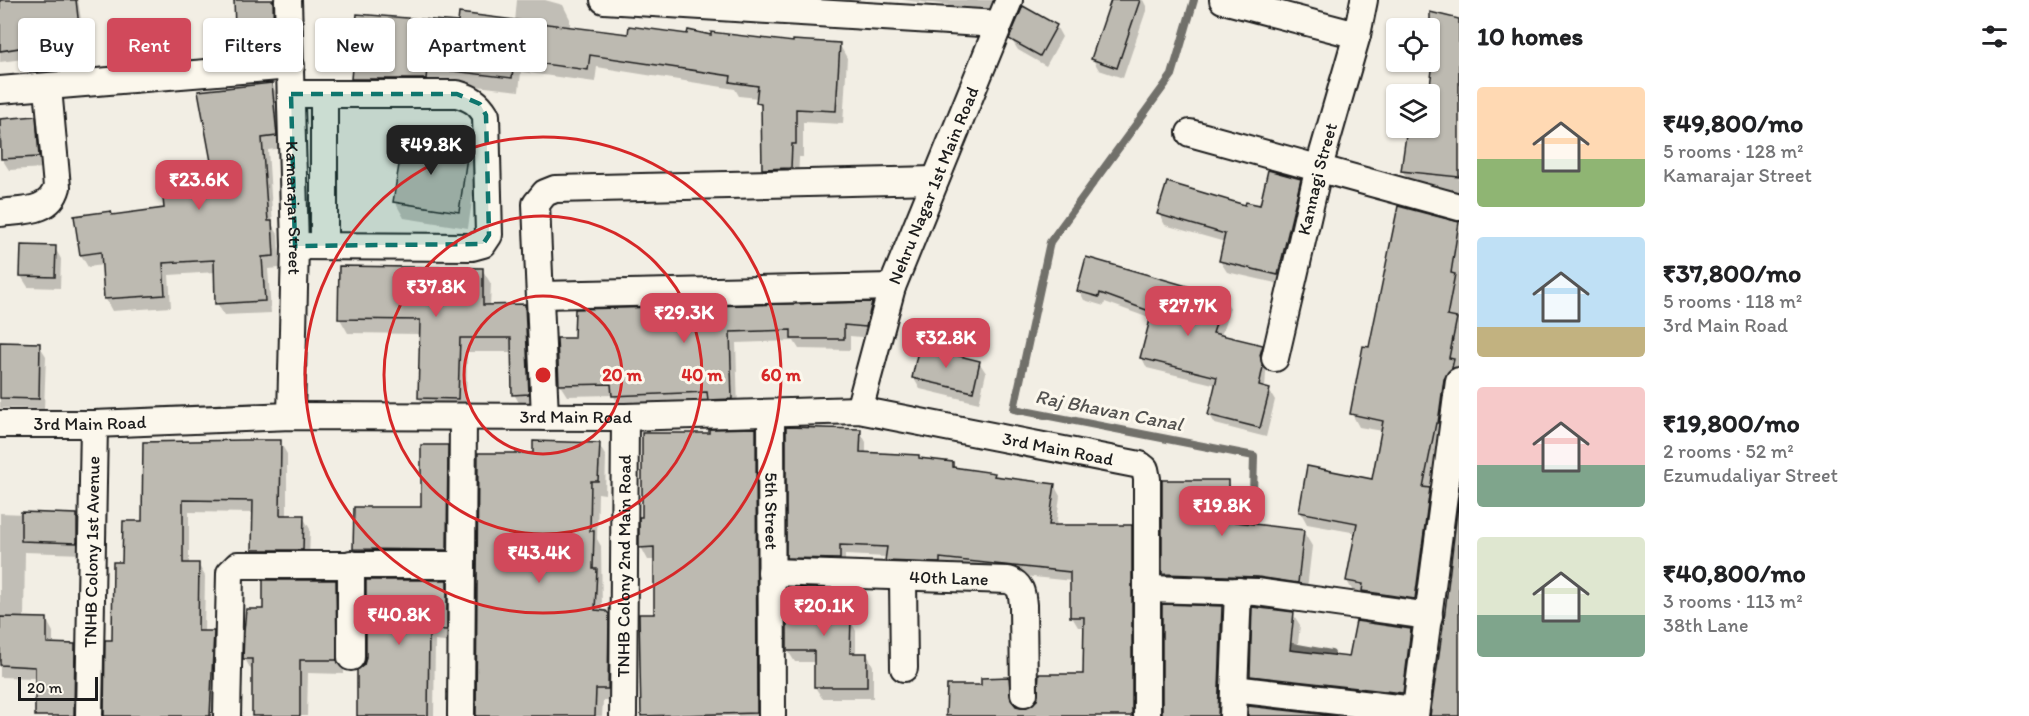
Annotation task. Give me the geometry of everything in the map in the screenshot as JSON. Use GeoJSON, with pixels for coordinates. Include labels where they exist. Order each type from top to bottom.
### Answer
{"type":"FeatureCollection","features":[{"type":"Feature","properties":{"kind":"street","name":"Kamarajar Street"},"geometry":{"type":"LineString","coordinates":[[288,0],[289,18]]}},
{"type":"Feature","properties":{"kind":"street"},"geometry":{"type":"LineString","coordinates":[[604,0],[998,24]]}},
{"type":"Feature","properties":{"kind":"street","name":"Nehru Nagar 1st Main Road"},"geometry":{"type":"LineString","coordinates":[[859,410],[892,287],[1009,0]]}},
{"type":"Feature","properties":{"kind":"street"},"geometry":{"type":"LineString","coordinates":[[1223,0],[1357,35]]}},
{"type":"Feature","properties":{"kind":"street","name":"Kannagi Street"},"geometry":{"type":"LineString","coordinates":[[1275,358],[1319,167],[1357,35],[1364,0]]}},
{"type":"Feature","properties":{"kind":"street"},"geometry":{"type":"LineString","coordinates":[[0,90],[48,88],[225,72]]}},
{"type":"Feature","properties":{"kind":"street","name":"Kamarajar Street"},"geometry":{"type":"LineString","coordinates":[[291,72],[295,246],[291,416]]}},
{"type":"Feature","properties":{"kind":"street"},"geometry":{"type":"LineString","coordinates":[[0,213],[41,208],[54,198],[57,187],[48,88]]}},
{"type":"Feature","properties":{"kind":"street"},"geometry":{"type":"LineString","coordinates":[[291,94],[457,94],[471,98],[480,104],[486,115],[489,235],[483,244],[472,247],[295,246]]}},
{"type":"Feature","properties":{"kind":"street"},"geometry":{"type":"LineString","coordinates":[[324,95],[324,246]]}},
{"type":"Feature","properties":{"kind":"street"},"geometry":{"type":"LineString","coordinates":[[1190,133],[1459,207]]}},
{"type":"Feature","properties":{"kind":"street"},"geometry":{"type":"LineString","coordinates":[[545,417],[536,204],[545,193],[555,189],[935,180]]}},
{"type":"Feature","properties":{"kind":"street"},"geometry":{"type":"LineString","coordinates":[[541,295],[892,287]]}},
{"type":"Feature","properties":{"kind":"street"},"geometry":{"type":"LineString","coordinates":[[1234,689],[1415,713],[1430,616],[1459,381]]}},
{"type":"Feature","properties":{"kind":"street","name":"3rd Main Road"},"geometry":{"type":"LineString","coordinates":[[0,424],[94,424],[291,416],[625,417],[859,410],[1131,463],[1145,469],[1147,589]]}},
{"type":"Feature","properties":{"kind":"street","name":"5th Street"},"geometry":{"type":"LineString","coordinates":[[771,413],[772,716]]}},
{"type":"Feature","properties":{"kind":"street"},"geometry":{"type":"LineString","coordinates":[[461,716],[460,566],[463,417]]}},
{"type":"Feature","properties":{"kind":"street","name":"TNHB Colony 2nd Main Road"},"geometry":{"type":"LineString","coordinates":[[622,716],[625,417]]}},
{"type":"Feature","properties":{"kind":"street","name":"TNHB Colony 1st Avenue"},"geometry":{"type":"LineString","coordinates":[[88,716],[94,424]]}},
{"type":"Feature","properties":{"kind":"street"},"geometry":{"type":"LineString","coordinates":[[227,716],[232,568],[245,563],[460,566]]}},
{"type":"Feature","properties":{"kind":"street"},"geometry":{"type":"LineString","coordinates":[[351,564],[351,657]]}},
{"type":"Feature","properties":{"kind":"street","name":"40th Lane"},"geometry":{"type":"LineString","coordinates":[[771,572],[903,579],[1008,580],[1017,583],[1022,592],[1023,605],[1024,693]]}},
{"type":"Feature","properties":{"kind":"street"},"geometry":{"type":"LineString","coordinates":[[903,579],[904,668]]}},
{"type":"Feature","properties":{"kind":"street"},"geometry":{"type":"LineString","coordinates":[[1147,716],[1147,589],[1238,591],[1430,616]]}},
{"type":"Feature","properties":{"kind":"street"},"geometry":{"type":"LineString","coordinates":[[1233,716],[1238,591]]}},
{"type":"Feature","properties":{"kind":"highlighted area"},"geometry":{"type":"Polygon","coordinates":[[[291,94],[457,94],[480,104],[486,115],[489,235],[483,244],[295,246],[291,94]]]}},
{"type":"Feature","properties":{"kind":"building"},"geometry":{"type":"Polygon","coordinates":[[[0,0],[76,0],[78,18],[18,18],[18,48],[0,51],[0,0]]]}},
{"type":"Feature","properties":{"kind":"building"},"geometry":{"type":"Polygon","coordinates":[[[234,0],[273,0],[273,18],[235,18],[234,0]]]}},
{"type":"Feature","properties":{"kind":"building"},"geometry":{"type":"Polygon","coordinates":[[[1111,0],[1140,0],[1117,68],[1091,59],[1111,0]]]}},
{"type":"Feature","properties":{"kind":"building"},"geometry":{"type":"Polygon","coordinates":[[[1023,6],[1057,25],[1040,56],[1009,39],[1023,6]]]}},
{"type":"Feature","properties":{"kind":"building"},"geometry":{"type":"Polygon","coordinates":[[[1430,12],[1459,19],[1459,177],[1401,171],[1406,138],[1440,138],[1440,84],[1430,84],[1432,72],[1440,72],[1440,18],[1430,18],[1430,12]]]}},
{"type":"Feature","properties":{"kind":"building"},"geometry":{"type":"Polygon","coordinates":[[[459,13],[499,18],[458,18],[459,13]]]}},
{"type":"Feature","properties":{"kind":"building"},"geometry":{"type":"Polygon","coordinates":[[[357,14],[408,18],[407,72],[427,72],[426,79],[351,79],[352,72],[395,72],[395,18],[357,18],[357,14]]]}},
{"type":"Feature","properties":{"kind":"building"},"geometry":{"type":"Polygon","coordinates":[[[547,24],[628,34],[629,26],[687,34],[688,30],[711,35],[711,32],[793,42],[793,40],[840,43],[836,111],[796,109],[796,144],[792,144],[791,168],[762,169],[761,104],[756,103],[758,86],[730,82],[731,76],[590,55],[588,70],[547,64],[547,24]]]}},
{"type":"Feature","properties":{"kind":"building"},"geometry":{"type":"Polygon","coordinates":[[[461,72],[513,72],[512,78],[461,72]]]}},
{"type":"Feature","properties":{"kind":"building"},"geometry":{"type":"Polygon","coordinates":[[[272,83],[277,136],[262,138],[268,221],[272,221],[274,256],[262,257],[265,301],[215,304],[214,260],[163,263],[165,295],[104,299],[101,252],[80,255],[74,216],[111,211],[112,215],[164,208],[162,188],[215,183],[198,91],[272,83]]]}},
{"type":"Feature","properties":{"kind":"building"},"geometry":{"type":"Polygon","coordinates":[[[36,116],[39,157],[1,159],[0,119],[36,116]]]}},
{"type":"Feature","properties":{"kind":"building"},"geometry":{"type":"Polygon","coordinates":[[[403,140],[468,150],[459,212],[393,202],[403,140]]]}},
{"type":"Feature","properties":{"kind":"building"},"geometry":{"type":"Polygon","coordinates":[[[1268,170],[1301,179],[1278,275],[1219,261],[1225,234],[1157,214],[1167,182],[1245,205],[1246,202],[1260,205],[1268,170]]]}},
{"type":"Feature","properties":{"kind":"building"},"geometry":{"type":"Polygon","coordinates":[[[1398,206],[1459,222],[1451,273],[1455,274],[1447,316],[1457,318],[1449,358],[1454,359],[1452,368],[1444,379],[1438,423],[1436,423],[1423,487],[1430,488],[1415,599],[1362,591],[1363,584],[1346,581],[1357,523],[1299,512],[1307,466],[1372,479],[1383,421],[1350,414],[1363,346],[1369,347],[1398,206]]]}},
{"type":"Feature","properties":{"kind":"building"},"geometry":{"type":"Polygon","coordinates":[[[21,245],[56,246],[55,277],[20,276],[21,245]]]}},
{"type":"Feature","properties":{"kind":"building"},"geometry":{"type":"Polygon","coordinates":[[[1086,257],[1225,297],[1213,333],[1263,345],[1260,355],[1263,367],[1259,386],[1270,389],[1260,428],[1208,415],[1217,377],[1140,358],[1152,312],[1100,293],[1099,297],[1077,291],[1086,257]]]}},
{"type":"Feature","properties":{"kind":"building"},"geometry":{"type":"Polygon","coordinates":[[[339,266],[483,268],[483,305],[525,304],[529,394],[512,395],[511,338],[460,338],[458,399],[418,398],[420,320],[338,319],[339,266]]]}},
{"type":"Feature","properties":{"kind":"building"},"geometry":{"type":"Polygon","coordinates":[[[872,302],[866,327],[844,325],[844,339],[791,339],[791,330],[730,332],[732,399],[708,400],[707,392],[612,396],[611,384],[559,385],[557,338],[574,338],[575,309],[872,302]]]}},
{"type":"Feature","properties":{"kind":"building"},"geometry":{"type":"Polygon","coordinates":[[[0,342],[40,343],[39,399],[0,398],[0,342]]]}},
{"type":"Feature","properties":{"kind":"building"},"geometry":{"type":"Polygon","coordinates":[[[919,346],[980,361],[973,392],[912,378],[919,346]]]}},
{"type":"Feature","properties":{"kind":"building"},"geometry":{"type":"Polygon","coordinates":[[[786,427],[861,429],[860,452],[919,455],[919,458],[953,462],[953,467],[995,473],[994,476],[1055,484],[1049,525],[1132,525],[1132,716],[946,716],[947,685],[981,685],[981,678],[1009,677],[1011,700],[1016,706],[1025,708],[1037,700],[1039,674],[1083,674],[1084,617],[1070,617],[1070,572],[940,558],[940,563],[885,561],[887,547],[840,545],[840,559],[786,558],[786,427]]]}},
{"type":"Feature","properties":{"kind":"building"},"geometry":{"type":"Polygon","coordinates":[[[756,428],[757,713],[641,716],[639,614],[654,614],[654,547],[639,548],[639,517],[642,517],[642,433],[709,433],[709,429],[756,428]]]}},
{"type":"Feature","properties":{"kind":"building"},"geometry":{"type":"Polygon","coordinates":[[[281,440],[280,515],[304,515],[303,550],[252,550],[253,501],[183,500],[183,563],[199,563],[198,631],[214,631],[210,716],[104,716],[105,640],[112,640],[113,562],[122,562],[123,521],[142,521],[143,442],[281,440]]]}},
{"type":"Feature","properties":{"kind":"building"},"geometry":{"type":"Polygon","coordinates":[[[533,441],[600,443],[598,481],[591,481],[590,531],[594,531],[593,569],[597,569],[595,610],[606,611],[609,614],[608,689],[596,689],[595,716],[476,716],[478,453],[533,453],[533,441]]]}},
{"type":"Feature","properties":{"kind":"building"},"geometry":{"type":"Polygon","coordinates":[[[421,445],[448,445],[447,550],[353,549],[354,507],[421,507],[421,445]]]}},
{"type":"Feature","properties":{"kind":"building"},"geometry":{"type":"Polygon","coordinates":[[[1162,480],[1228,480],[1228,521],[1304,530],[1298,583],[1258,577],[1162,574],[1162,480]]]}},
{"type":"Feature","properties":{"kind":"building"},"geometry":{"type":"Polygon","coordinates":[[[1459,496],[1459,716],[1430,716],[1444,619],[1459,496]]]}},
{"type":"Feature","properties":{"kind":"building"},"geometry":{"type":"Polygon","coordinates":[[[21,512],[77,514],[77,543],[21,541],[21,512]]]}},
{"type":"Feature","properties":{"kind":"building"},"geometry":{"type":"Polygon","coordinates":[[[263,580],[336,580],[337,660],[300,660],[300,716],[252,716],[252,659],[243,659],[244,632],[246,609],[263,609],[263,580]]]}},
{"type":"Feature","properties":{"kind":"building"},"geometry":{"type":"Polygon","coordinates":[[[366,580],[447,580],[447,630],[429,629],[428,716],[357,716],[357,670],[364,665],[366,657],[366,580]]]}},
{"type":"Feature","properties":{"kind":"building"},"geometry":{"type":"Polygon","coordinates":[[[787,588],[840,589],[840,618],[851,618],[850,653],[867,653],[867,687],[814,687],[814,651],[787,651],[787,588]]]}},
{"type":"Feature","properties":{"kind":"building"},"geometry":{"type":"Polygon","coordinates":[[[1162,604],[1222,606],[1218,716],[1162,716],[1162,604]]]}},
{"type":"Feature","properties":{"kind":"building"},"geometry":{"type":"Polygon","coordinates":[[[1252,607],[1294,612],[1290,650],[1349,657],[1356,621],[1411,629],[1403,693],[1250,676],[1252,607]]]}},
{"type":"Feature","properties":{"kind":"building"},"geometry":{"type":"Polygon","coordinates":[[[0,617],[47,618],[47,643],[75,644],[74,716],[35,716],[35,667],[0,665],[0,617]]]}},
{"type":"Feature","properties":{"kind":"building"},"geometry":{"type":"Polygon","coordinates":[[[1248,706],[1337,716],[1248,716],[1248,706]]]}},
{"type":"Feature","properties":{"kind":"waterway","name":"Raj Bhavan Canal"},"geometry":{"type":"LineString","coordinates":[[1194,0],[1172,75],[1050,242],[1014,409],[1254,456],[1252,535]]}},
{"type":"Feature","properties":{"kind":"waterway","name":"Raj Bhavan Canal"},"geometry":{"type":"LineString","coordinates":[[1252,566],[1250,639],[1260,641]]}},
{"type":"Feature","properties":{"kind":"waterway","name":"Raj Bhavan Canal"},"geometry":{"type":"LineString","coordinates":[[1281,645],[1331,654],[1330,666]]}}]}
